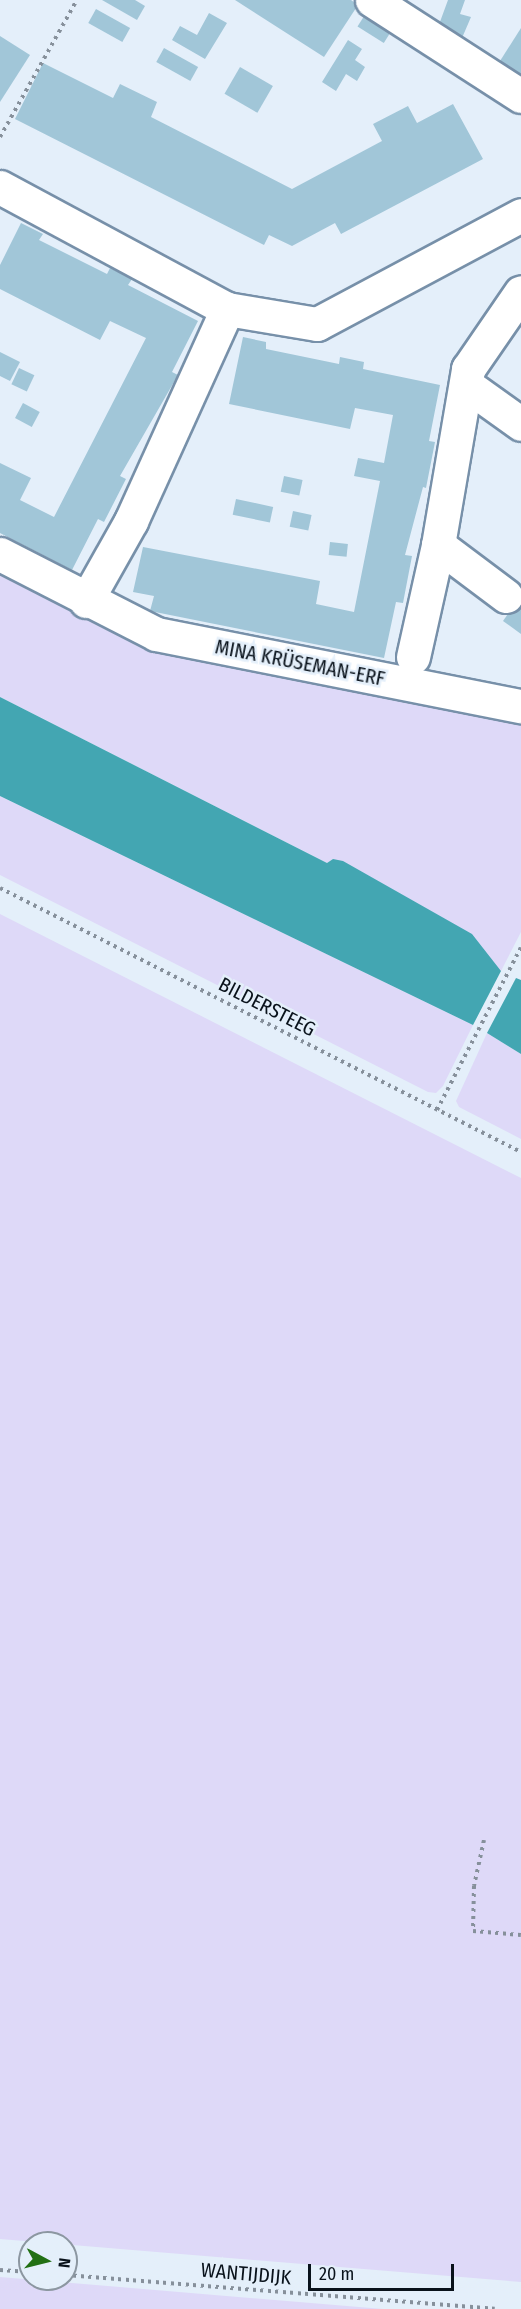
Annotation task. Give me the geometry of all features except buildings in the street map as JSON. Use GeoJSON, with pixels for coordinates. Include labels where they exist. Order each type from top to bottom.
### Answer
{"type":"FeatureCollection","features":[{"type":"Feature","properties":{"kind":"street"},"geometry":{"type":"LineString","coordinates":[[372,0],[521,96]]}},
{"type":"Feature","properties":{"kind":"street"},"geometry":{"type":"LineString","coordinates":[[0,187],[227,309],[317,324],[521,215]]}},
{"type":"Feature","properties":{"kind":"street","name":"MINA KRÜSEMAN-ERF"},"geometry":{"type":"LineString","coordinates":[[406,670],[438,545],[468,386],[468,369],[521,292]]}},
{"type":"Feature","properties":{"kind":"street"},"geometry":{"type":"LineString","coordinates":[[86,600],[131,521],[227,309]]}},
{"type":"Feature","properties":{"kind":"street"},"geometry":{"type":"LineString","coordinates":[[468,386],[521,424]]}},
{"type":"Feature","properties":{"kind":"street"},"geometry":{"type":"LineString","coordinates":[[438,545],[506,596]]}},
{"type":"Feature","properties":{"kind":"street","name":"MINA KRÜSEMAN-ERF"},"geometry":{"type":"LineString","coordinates":[[0,554],[156,634],[406,670],[521,706]]}},
{"type":"Feature","properties":{"kind":"path"},"geometry":{"type":"LineString","coordinates":[[0,137],[76,0]]}},
{"type":"Feature","properties":{"kind":"path","name":"BILDERSTEEG"},"geometry":{"type":"LineString","coordinates":[[0,888],[521,1152]]}},
{"type":"Feature","properties":{"kind":"path"},"geometry":{"type":"LineString","coordinates":[[437,1110],[520,949]]}},
{"type":"Feature","properties":{"kind":"path"},"geometry":{"type":"LineString","coordinates":[[484,1840],[474,1892],[473,1931],[521,1935]]}},
{"type":"Feature","properties":{"kind":"path"},"geometry":{"type":"LineString","coordinates":[[0,2270],[18,2271]]}},
{"type":"Feature","properties":{"kind":"path","name":"WANTIJDIJK"},"geometry":{"type":"LineString","coordinates":[[78,2276],[495,2309]]}},
{"type":"Feature","properties":{"kind":"shaded area"},"geometry":{"type":"Polygon","coordinates":[[[0,569],[26,583],[521,721],[521,932],[501,971],[333,859],[327,863],[0,697],[0,569]]]}},
{"type":"Feature","properties":{"kind":"shaded area"},"geometry":{"type":"Polygon","coordinates":[[[0,796],[473,1025],[443,1086],[436,1093],[428,1092],[0,875],[0,796]]]}},
{"type":"Feature","properties":{"kind":"shaded area"},"geometry":{"type":"Polygon","coordinates":[[[0,914],[521,1178],[521,2282],[78,2245],[78,2231],[18,2231],[18,2240],[0,2239],[0,914]]]}},
{"type":"Feature","properties":{"kind":"shaded area"},"geometry":{"type":"Polygon","coordinates":[[[487,1033],[521,1054],[521,1139],[459,1107],[456,1101],[487,1033]]]}},
{"type":"Feature","properties":{"kind":"shaded area"},"geometry":{"type":"Polygon","coordinates":[[[0,2277],[18,2279],[18,2291],[78,2291],[78,2284],[383,2309],[0,2309],[0,2277]]]}},
{"type":"Feature","properties":{"kind":"water"},"geometry":{"type":"Polygon","coordinates":[[[0,697],[327,863],[333,859],[343,861],[472,934],[501,971],[473,1025],[0,796],[0,697]]]}},
{"type":"Feature","properties":{"kind":"water"},"geometry":{"type":"Polygon","coordinates":[[[516,978],[521,980],[521,1054],[487,1033],[516,978]]]}}]}
